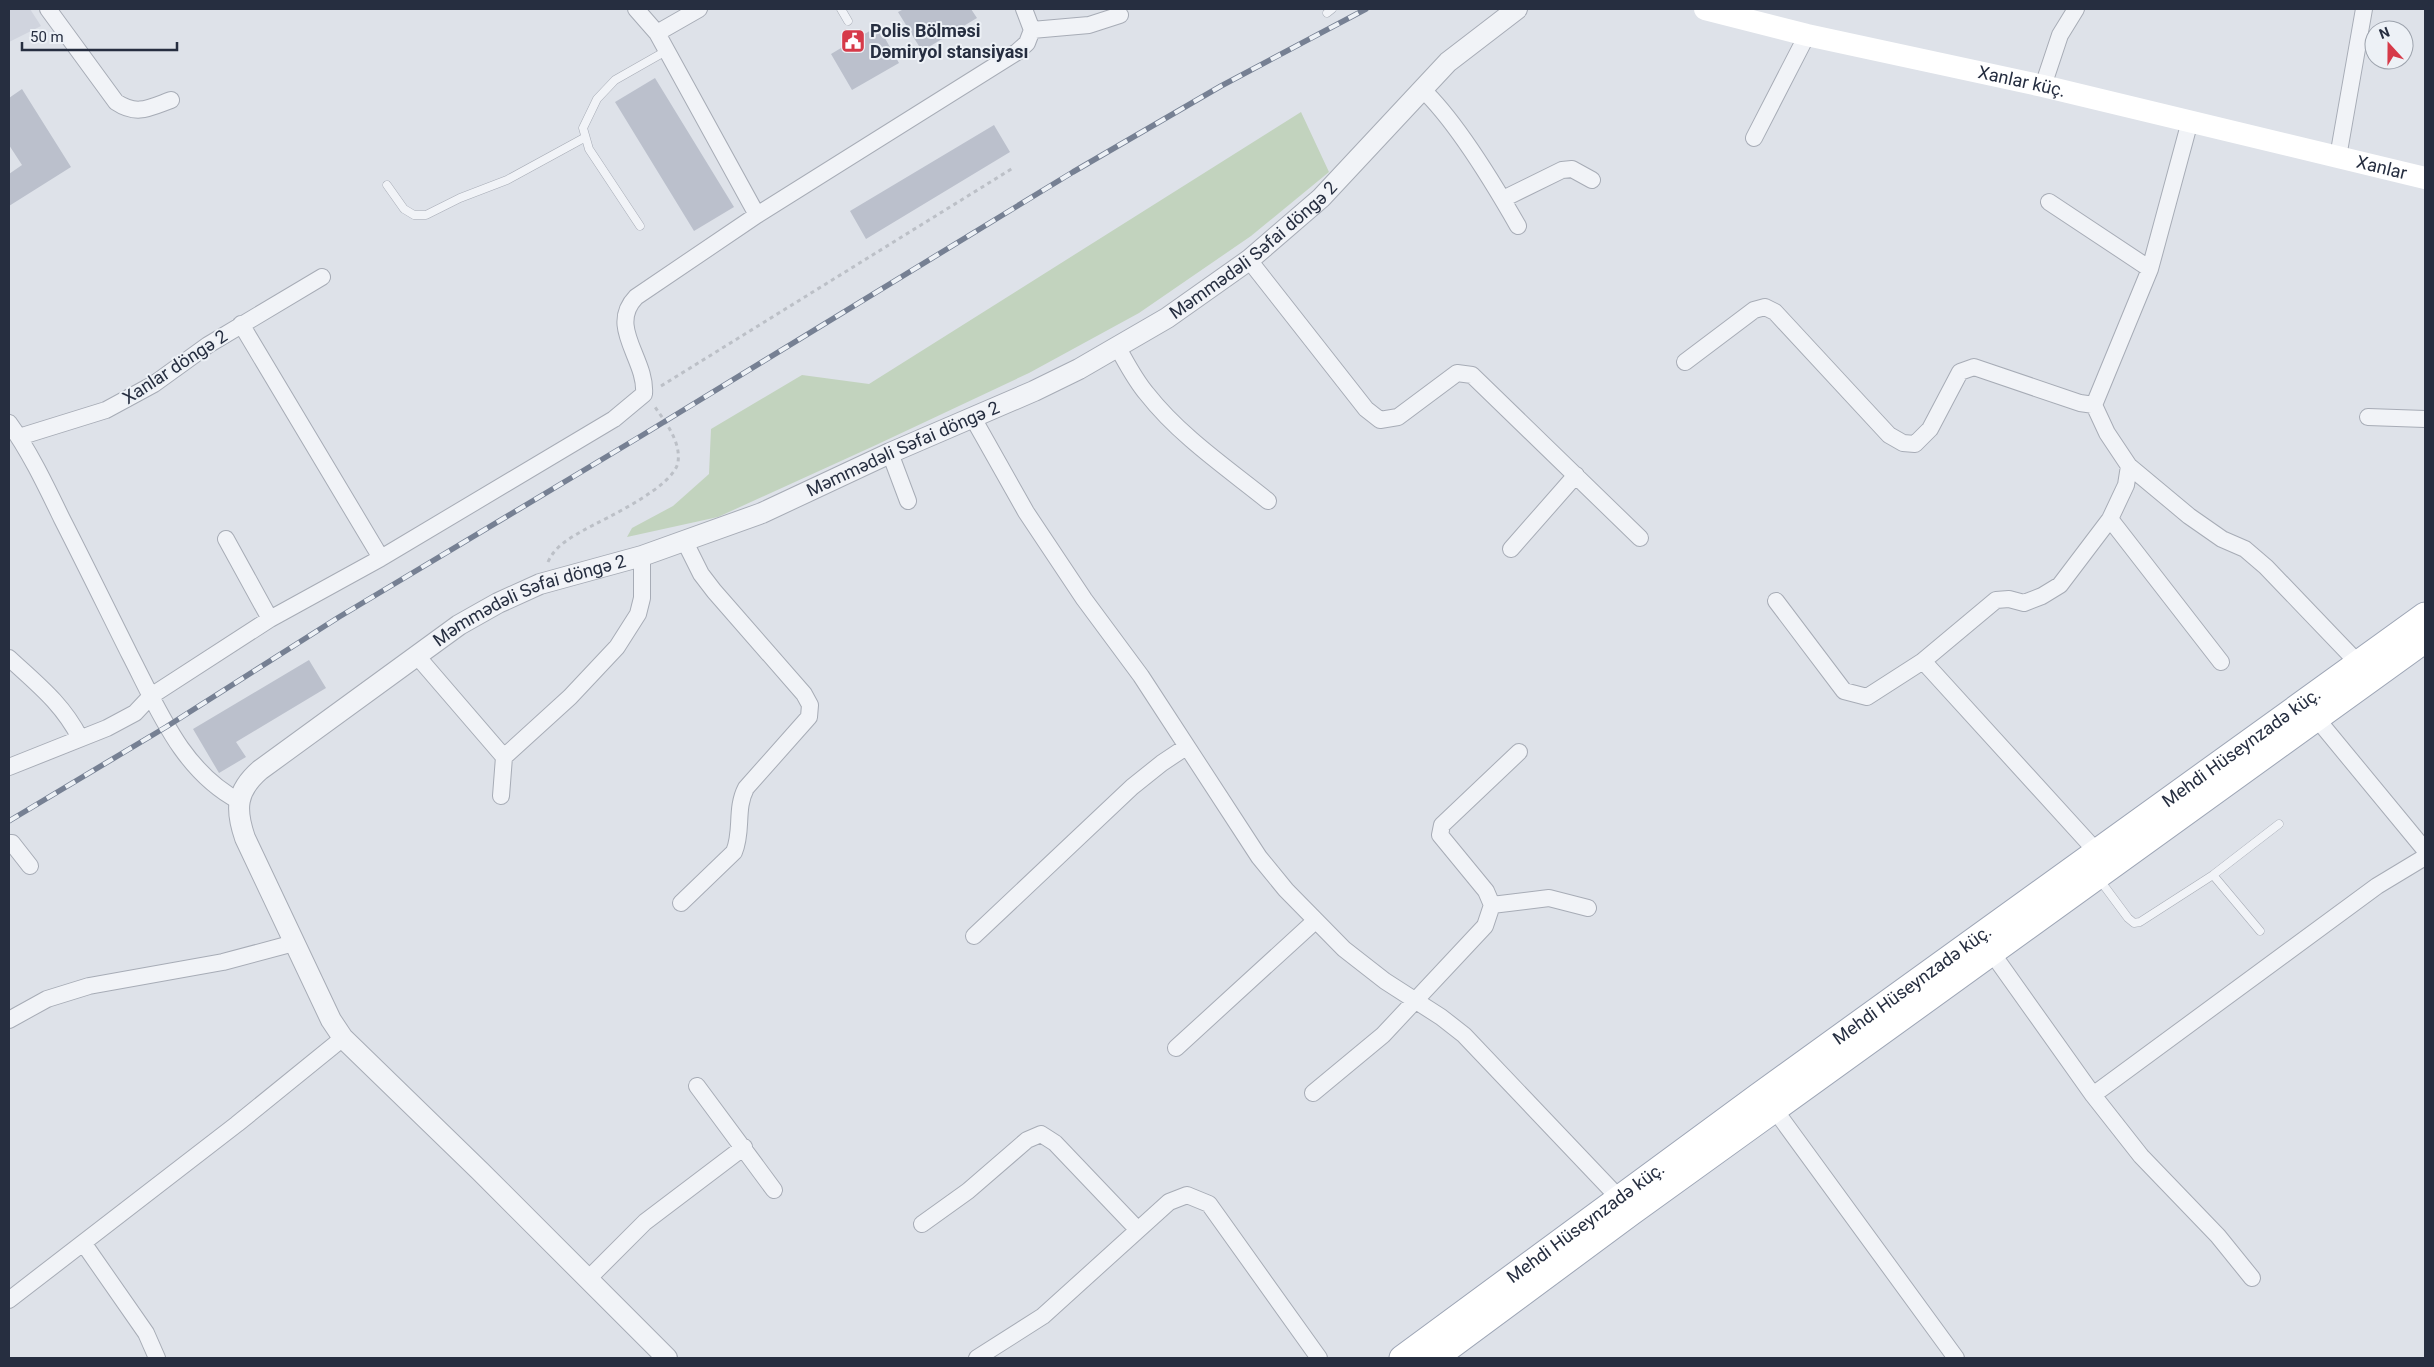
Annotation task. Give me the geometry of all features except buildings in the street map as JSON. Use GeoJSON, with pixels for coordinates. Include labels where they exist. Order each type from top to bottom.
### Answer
{"type":"FeatureCollection","features":[{"type":"Feature","properties":{"kind":"main road","name":"Xanlar küç."},"geometry":{"type":"LineString","coordinates":[[1705,9],[1807,35],[2042,86],[2338,157]]}},
{"type":"Feature","properties":{"kind":"main road","name":"Xanlar"},"geometry":{"type":"LineString","coordinates":[[2338,157],[2425,178]]}},
{"type":"Feature","properties":{"kind":"main road","name":"Mehdi Hüseynzadə küç."},"geometry":{"type":"LineString","coordinates":[[1402,1358],[1619,1198],[2425,615]]}},
{"type":"Feature","properties":{"kind":"main road","name":"Mehdi Hüseynzadə küç."},"geometry":{"type":"LineString","coordinates":[[1434,1358],[1630,1213],[1776,1110],[2425,640]]}},
{"type":"Feature","properties":{"kind":"street"},"geometry":{"type":"LineString","coordinates":[[48,9],[116,102],[128,110],[145,109],[171,100]]}},
{"type":"Feature","properties":{"kind":"street"},"geometry":{"type":"LineString","coordinates":[[636,9],[657,33],[757,215]]}},
{"type":"Feature","properties":{"kind":"street"},"geometry":{"type":"LineString","coordinates":[[657,33],[699,9]]}},
{"type":"Feature","properties":{"kind":"street"},"geometry":{"type":"LineString","coordinates":[[9,767],[107,728],[135,713],[151,696],[270,619],[380,558],[614,419],[644,394],[643,372],[626,330],[624,318],[628,306],[636,297],[757,215],[1018,52],[1027,43],[1032,30],[1024,9]]}},
{"type":"Feature","properties":{"kind":"street","name":"Məmmədəli Səfai döngə 2"},"geometry":{"type":"LineString","coordinates":[[239,801],[249,779],[260,770],[459,625],[498,603],[540,584],[642,556],[762,513],[890,453],[1034,391],[1118,348],[1196,299],[1249,260],[1321,198],[1448,62],[1517,9]]}},
{"type":"Feature","properties":{"kind":"street"},"geometry":{"type":"LineString","coordinates":[[2042,86],[2060,35],[2076,9]]}},
{"type":"Feature","properties":{"kind":"street"},"geometry":{"type":"LineString","coordinates":[[2338,157],[2364,9]]}},
{"type":"Feature","properties":{"kind":"street"},"geometry":{"type":"LineString","coordinates":[[1032,30],[1088,25],[1120,15]]}},
{"type":"Feature","properties":{"kind":"street"},"geometry":{"type":"LineString","coordinates":[[1754,138],[1807,35]]}},
{"type":"Feature","properties":{"kind":"street"},"geometry":{"type":"LineString","coordinates":[[1422,90],[1446,116],[1503,199],[1518,226]]}},
{"type":"Feature","properties":{"kind":"street"},"geometry":{"type":"LineString","coordinates":[[2190,121],[2150,269],[2094,405],[2107,433],[2129,466],[2189,516],[2222,539],[2244,549],[2266,567],[2358,664]]}},
{"type":"Feature","properties":{"kind":"street"},"geometry":{"type":"LineString","coordinates":[[1503,199],[1562,170],[1572,169],[1592,180]]}},
{"type":"Feature","properties":{"kind":"street"},"geometry":{"type":"LineString","coordinates":[[2049,202],[2150,269]]}},
{"type":"Feature","properties":{"kind":"street"},"geometry":{"type":"LineString","coordinates":[[1249,260],[1366,410],[1380,420],[1398,417],[1457,373],[1472,375],[1640,538]]}},
{"type":"Feature","properties":{"kind":"street","name":"Xanlar döngə 2"},"geometry":{"type":"LineString","coordinates":[[19,437],[106,410],[154,384],[241,324],[322,277]]}},
{"type":"Feature","properties":{"kind":"street"},"geometry":{"type":"LineString","coordinates":[[1685,362],[1754,310],[1765,307],[1774,312],[1889,435],[1903,443],[1915,444],[1925,434],[1960,372],[1974,367],[2080,403],[2094,405]]}},
{"type":"Feature","properties":{"kind":"street"},"geometry":{"type":"LineString","coordinates":[[241,324],[380,558]]}},
{"type":"Feature","properties":{"kind":"street"},"geometry":{"type":"LineString","coordinates":[[1118,348],[1142,388],[1169,418],[1213,458],[1268,501]]}},
{"type":"Feature","properties":{"kind":"street"},"geometry":{"type":"LineString","coordinates":[[2368,417],[2425,419]]}},
{"type":"Feature","properties":{"kind":"street"},"geometry":{"type":"LineString","coordinates":[[973,418],[1026,512],[1141,676],[1259,858],[1315,921],[1344,949],[1385,981],[1441,1016],[1464,1035],[1619,1198]]}},
{"type":"Feature","properties":{"kind":"street"},"geometry":{"type":"LineString","coordinates":[[9,423],[19,437],[166,728],[202,774],[220,791],[239,801],[238,820],[244,838],[331,1020],[343,1038],[667,1358]]}},
{"type":"Feature","properties":{"kind":"street"},"geometry":{"type":"LineString","coordinates":[[890,453],[908,501]]}},
{"type":"Feature","properties":{"kind":"street"},"geometry":{"type":"LineString","coordinates":[[1776,601],[1844,691],[1867,697],[1923,661],[1996,600],[2009,599],[2024,603],[2042,596],[2060,585],[2110,519],[2126,485],[2129,466]]}},
{"type":"Feature","properties":{"kind":"street"},"geometry":{"type":"LineString","coordinates":[[1511,549],[1576,475]]}},
{"type":"Feature","properties":{"kind":"street"},"geometry":{"type":"LineString","coordinates":[[2110,519],[2221,662]]}},
{"type":"Feature","properties":{"kind":"street"},"geometry":{"type":"LineString","coordinates":[[226,540],[270,619]]}},
{"type":"Feature","properties":{"kind":"street"},"geometry":{"type":"LineString","coordinates":[[682,903],[734,852],[738,841],[739,812],[743,794],[809,717],[810,705],[804,694],[714,591],[701,574],[685,542]]}},
{"type":"Feature","properties":{"kind":"street"},"geometry":{"type":"LineString","coordinates":[[501,796],[504,757],[570,697],[617,647],[638,614],[642,598],[642,556]]}},
{"type":"Feature","properties":{"kind":"street"},"geometry":{"type":"LineString","coordinates":[[417,656],[504,757]]}},
{"type":"Feature","properties":{"kind":"street"},"geometry":{"type":"LineString","coordinates":[[9,658],[56,701],[68,716],[80,738]]}},
{"type":"Feature","properties":{"kind":"street"},"geometry":{"type":"LineString","coordinates":[[1923,661],[2097,852]]}},
{"type":"Feature","properties":{"kind":"street"},"geometry":{"type":"LineString","coordinates":[[2317,719],[2425,850]]}},
{"type":"Feature","properties":{"kind":"street"},"geometry":{"type":"LineString","coordinates":[[974,936],[1132,787],[1186,747]]}},
{"type":"Feature","properties":{"kind":"street"},"geometry":{"type":"LineString","coordinates":[[1313,1093],[1383,1034],[1485,926],[1492,905],[1486,891],[1440,836],[1442,824],[1519,752]]}},
{"type":"Feature","properties":{"kind":"street"},"geometry":{"type":"LineString","coordinates":[[9,843],[12,843],[30,866]]}},
{"type":"Feature","properties":{"kind":"street"},"geometry":{"type":"LineString","coordinates":[[2093,1095],[2377,886],[2425,856]]}},
{"type":"Feature","properties":{"kind":"street"},"geometry":{"type":"LineString","coordinates":[[1492,905],[1549,898],[1588,908]]}},
{"type":"Feature","properties":{"kind":"street"},"geometry":{"type":"LineString","coordinates":[[1176,1048],[1315,921]]}},
{"type":"Feature","properties":{"kind":"street"},"geometry":{"type":"LineString","coordinates":[[9,1020],[47,999],[89,986],[223,962],[294,943]]}},
{"type":"Feature","properties":{"kind":"street"},"geometry":{"type":"LineString","coordinates":[[1992,953],[2093,1095],[2141,1156],[2218,1236],[2252,1278]]}},
{"type":"Feature","properties":{"kind":"street"},"geometry":{"type":"LineString","coordinates":[[9,1300],[84,1244],[343,1038]]}},
{"type":"Feature","properties":{"kind":"street"},"geometry":{"type":"LineString","coordinates":[[697,1086],[774,1190]]}},
{"type":"Feature","properties":{"kind":"street"},"geometry":{"type":"LineString","coordinates":[[1776,1110],[1956,1358]]}},
{"type":"Feature","properties":{"kind":"street"},"geometry":{"type":"LineString","coordinates":[[922,1224],[968,1192],[1027,1140],[1041,1134],[1055,1143],[1138,1230]]}},
{"type":"Feature","properties":{"kind":"street"},"geometry":{"type":"LineString","coordinates":[[588,1279],[646,1222],[744,1148]]}},
{"type":"Feature","properties":{"kind":"street"},"geometry":{"type":"LineString","coordinates":[[977,1358],[1043,1316],[1170,1202],[1187,1195],[1209,1204],[1319,1358]]}},
{"type":"Feature","properties":{"kind":"street"},"geometry":{"type":"LineString","coordinates":[[84,1244],[146,1333],[157,1358]]}},
{"type":"Feature","properties":{"kind":"lane"},"geometry":{"type":"LineString","coordinates":[[841,9],[848,21]]}},
{"type":"Feature","properties":{"kind":"lane"},"geometry":{"type":"LineString","coordinates":[[640,226],[584,138],[583,128],[597,99],[615,80],[666,51]]}},
{"type":"Feature","properties":{"kind":"lane"},"geometry":{"type":"LineString","coordinates":[[387,185],[404,209],[414,215],[426,215],[460,198],[507,180],[584,138]]}},
{"type":"Feature","properties":{"kind":"lane"},"geometry":{"type":"LineString","coordinates":[[2097,877],[2134,923],[2140,922],[2213,875],[2278,824]]}},
{"type":"Feature","properties":{"kind":"lane"},"geometry":{"type":"LineString","coordinates":[[2213,875],[2260,931]]}},
{"type":"Feature","properties":{"kind":"path"},"geometry":{"type":"LineString","coordinates":[[540,584],[550,556],[562,543],[660,486],[673,473],[678,462],[677,444],[669,427],[644,394],[664,386],[1013,168]]}},
{"type":"Feature","properties":{"kind":"shaded area"},"geometry":{"type":"Polygon","coordinates":[[[9,9],[30,9],[41,26],[9,42],[9,9]]]}},
{"type":"Feature","properties":{"kind":"green space"},"geometry":{"type":"Polygon","coordinates":[[[1301,112],[1329,172],[1251,236],[1139,313],[1029,373],[718,517],[627,537],[632,528],[673,506],[709,474],[711,429],[802,375],[869,384],[1301,112]]]}},
{"type":"Feature","properties":{"kind":"railway"},"geometry":{"type":"LineString","coordinates":[[9,821],[166,727],[339,617],[641,436],[1073,172],[1221,86],[1366,9]]}},
{"type":"Feature","properties":{"kind":"place","name":"Polis Bölməsi Dəmiryol stansiyası"},"geometry":{"type":"Point","coordinates":[853,41]}}]}
